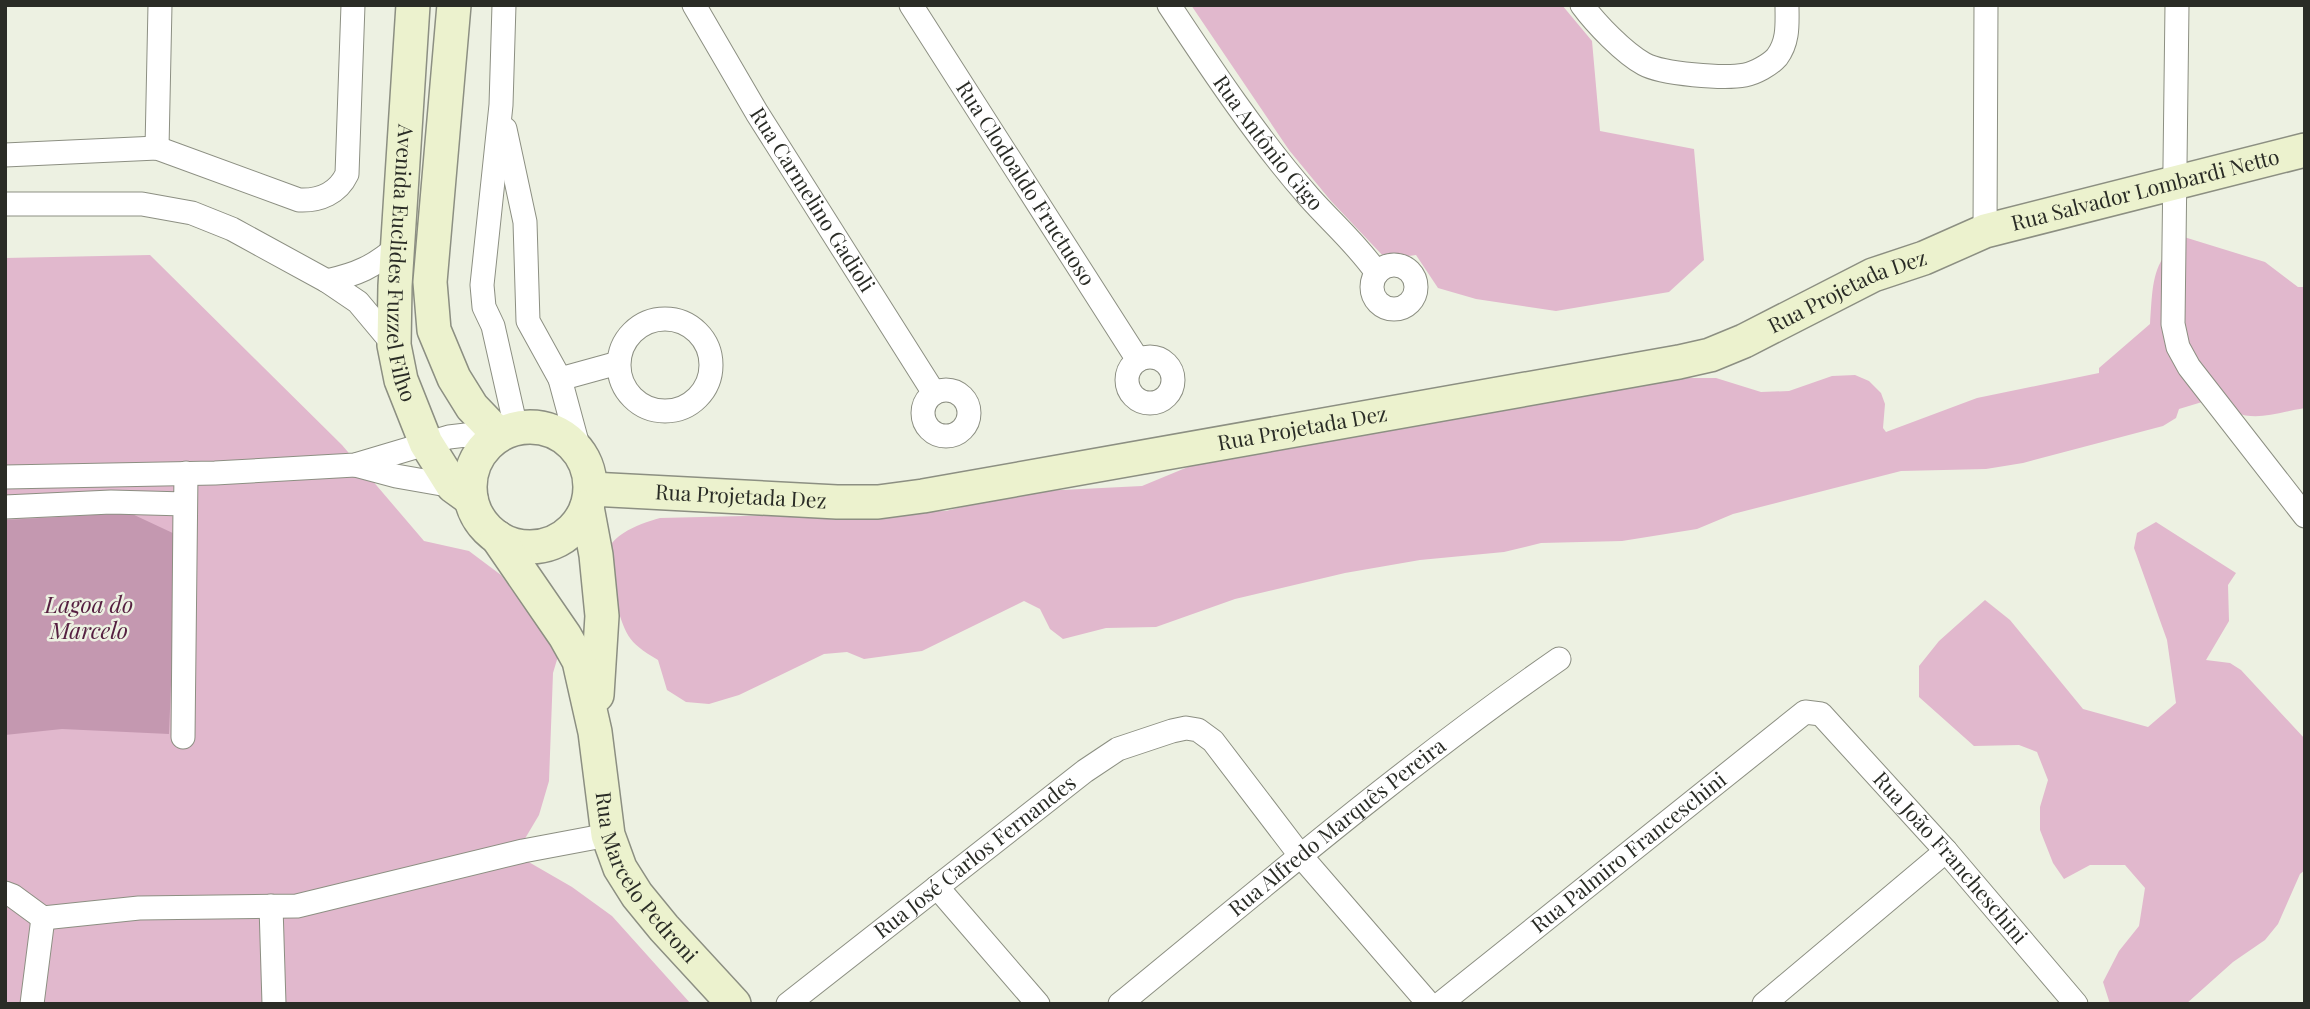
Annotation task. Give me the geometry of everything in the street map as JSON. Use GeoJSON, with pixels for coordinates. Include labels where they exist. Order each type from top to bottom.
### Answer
{"type":"FeatureCollection","features":[{"type":"Feature","properties":{"kind":"street"},"geometry":{"type":"LineString","coordinates":[[157,148],[160,5]]}},
{"type":"Feature","properties":{"kind":"street"},"geometry":{"type":"LineString","coordinates":[[5,155],[157,148],[299,200],[315,201],[341,186],[347,174],[353,5]]}},
{"type":"Feature","properties":{"kind":"street","name":"Avenida Euclides Fuzzel Filho"},"geometry":{"type":"LineString","coordinates":[[413,5],[397,247],[394,345],[401,380],[426,443],[462,493]]}},
{"type":"Feature","properties":{"kind":"street","name":"Avenida Euclides Fuzzel Filho"},"geometry":{"type":"LineString","coordinates":[[454,5],[430,282],[434,330],[454,378],[472,407],[501,436]]}},
{"type":"Feature","properties":{"kind":"street"},"geometry":{"type":"LineString","coordinates":[[462,493],[470,481],[475,463],[501,436],[493,326],[484,307],[483,264],[501,105],[504,5]]}},
{"type":"Feature","properties":{"kind":"street","name":"Rua Carmelino Gadioli"},"geometry":{"type":"LineString","coordinates":[[694,5],[757,113],[934,393]]}},
{"type":"Feature","properties":{"kind":"street","name":"Rua Clodoaldo Fructuoso"},"geometry":{"type":"LineString","coordinates":[[911,5],[1138,360]]}},
{"type":"Feature","properties":{"kind":"street","name":"Rua Antônio Gigo"},"geometry":{"type":"LineString","coordinates":[[1169,5],[1284,166],[1310,198],[1360,248],[1377,273]]}},
{"type":"Feature","properties":{"kind":"street"},"geometry":{"type":"LineString","coordinates":[[1582,5],[1605,32],[1644,64],[1668,72],[1703,75],[1745,75],[1765,66],[1777,57],[1786,39],[1787,16]]}},
{"type":"Feature","properties":{"kind":"street"},"geometry":{"type":"LineString","coordinates":[[1986,5],[1986,231]]}},
{"type":"Feature","properties":{"kind":"street"},"geometry":{"type":"LineString","coordinates":[[2177,5],[2173,324],[2178,347],[2189,367],[2302,508]]}},
{"type":"Feature","properties":{"kind":"street"},"geometry":{"type":"LineString","coordinates":[[355,465],[462,493],[483,525],[497,537],[514,545],[532,548],[550,544],[566,536],[579,523],[589,498],[588,470],[580,453],[560,379],[528,321],[525,222],[501,105]]}},
{"type":"Feature","properties":{"kind":"street","name":"Rua Salvador Lombardi Netto"},"geometry":{"type":"LineString","coordinates":[[1986,231],[2305,150]]}},
{"type":"Feature","properties":{"kind":"street"},"geometry":{"type":"LineString","coordinates":[[5,204],[142,204],[192,213],[232,229],[327,281],[358,303],[394,345]]}},
{"type":"Feature","properties":{"kind":"street","name":"Rua Projetada Dez"},"geometry":{"type":"LineString","coordinates":[[589,498],[878,502],[1679,362],[1721,350],[1873,275],[1924,258],[1986,231]]}},
{"type":"Feature","properties":{"kind":"street"},"geometry":{"type":"LineString","coordinates":[[327,281],[361,273],[397,247]]}},
{"type":"Feature","properties":{"kind":"street"},"geometry":{"type":"LineString","coordinates":[[658,319],[674,320],[688,325],[699,334],[707,346],[711,360],[705,389],[696,400],[669,412],[655,411],[640,405],[628,394],[620,379],[618,363],[621,347],[630,333],[643,323],[658,319]]}},
{"type":"Feature","properties":{"kind":"street"},"geometry":{"type":"LineString","coordinates":[[493,326],[528,321]]}},
{"type":"Feature","properties":{"kind":"street"},"geometry":{"type":"LineString","coordinates":[[560,379],[618,363]]}},
{"type":"Feature","properties":{"kind":"street"},"geometry":{"type":"LineString","coordinates":[[5,477],[186,473],[355,465],[426,443],[466,435],[478,438],[501,436],[534,427],[552,431],[568,440],[580,453]]}},
{"type":"Feature","properties":{"kind":"street"},"geometry":{"type":"LineString","coordinates":[[5,507],[111,502],[185,504],[183,737],[186,473]]}},
{"type":"Feature","properties":{"kind":"street","name":"Rua Marcelo Pedroni"},"geometry":{"type":"LineString","coordinates":[[589,498],[601,616],[595,732]]}},
{"type":"Feature","properties":{"kind":"street","name":"Rua Marcelo Pedroni"},"geometry":{"type":"LineString","coordinates":[[497,537],[565,636],[579,661],[595,732],[608,835],[620,868],[637,895],[664,928],[734,1004]]}},
{"type":"Feature","properties":{"kind":"street","name":"Rua Alfredo Marquês Pereira"},"geometry":{"type":"LineString","coordinates":[[1120,1004],[1300,855],[1559,659]]}},
{"type":"Feature","properties":{"kind":"street","name":"Rua Palmiro Franceschini"},"geometry":{"type":"LineString","coordinates":[[1440,1004],[1805,712],[1821,713]]}},
{"type":"Feature","properties":{"kind":"street","name":"Rua João Francheschini"},"geometry":{"type":"LineString","coordinates":[[1821,713],[1945,851],[2076,1004]]}},
{"type":"Feature","properties":{"kind":"street","name":"Rua José Carlos Fernandes"},"geometry":{"type":"LineString","coordinates":[[788,1004],[1085,771],[1118,749],[1172,731],[1186,728],[1198,730],[1213,741],[1300,855]]}},
{"type":"Feature","properties":{"kind":"street"},"geometry":{"type":"LineString","coordinates":[[5,893],[43,918],[138,908],[297,906],[523,851],[608,835]]}},
{"type":"Feature","properties":{"kind":"street"},"geometry":{"type":"LineString","coordinates":[[1764,1004],[1945,851]]}},
{"type":"Feature","properties":{"kind":"street"},"geometry":{"type":"LineString","coordinates":[[1300,855],[1429,1004]]}},
{"type":"Feature","properties":{"kind":"street"},"geometry":{"type":"LineString","coordinates":[[937,887],[1038,1004]]}},
{"type":"Feature","properties":{"kind":"street"},"geometry":{"type":"LineString","coordinates":[[271,906],[274,1004]]}},
{"type":"Feature","properties":{"kind":"street"},"geometry":{"type":"LineString","coordinates":[[32,1004],[43,918]]}},
{"type":"Feature","properties":{"kind":"shaded area"},"geometry":{"type":"Polygon","coordinates":[[[1191,5],[1562,5],[1592,41],[1600,131],[1694,149],[1704,260],[1669,292],[1556,311],[1476,299],[1438,288],[1416,255],[1386,259],[1331,201],[1289,150],[1191,5]]]}},
{"type":"Feature","properties":{"kind":"shaded area"},"geometry":{"type":"Polygon","coordinates":[[[2184,237],[2265,262],[2298,287],[2305,287],[2305,408],[2246,416],[2212,399],[2179,409],[2176,418],[2163,426],[2023,463],[1986,469],[1901,471],[1733,514],[1697,529],[1622,541],[1541,543],[1504,552],[1420,560],[1345,573],[1235,599],[1156,627],[1106,628],[1063,639],[1050,629],[1040,609],[1024,601],[922,651],[864,659],[847,652],[824,654],[739,695],[709,704],[686,702],[667,690],[658,660],[639,648],[625,629],[604,569],[608,549],[614,541],[641,524],[660,518],[946,511],[1021,492],[1142,486],[1200,462],[1444,411],[1563,400],[1687,378],[1716,378],[1761,392],[1789,391],[1832,376],[1855,375],[1869,381],[1881,393],[1885,404],[1883,428],[1886,432],[1977,398],[2099,373],[2099,368],[2150,324],[2153,287],[2159,265],[2173,246],[2184,237]]]}},
{"type":"Feature","properties":{"kind":"shaded area"},"geometry":{"type":"Polygon","coordinates":[[[150,255],[342,445],[424,541],[469,551],[501,575],[559,653],[553,673],[549,781],[539,815],[520,847],[520,857],[572,887],[612,916],[691,1004],[5,1004],[5,258],[150,255]]]}},
{"type":"Feature","properties":{"kind":"shaded area"},"geometry":{"type":"Polygon","coordinates":[[[2156,522],[2236,573],[2228,585],[2229,621],[2206,660],[2230,663],[2241,670],[2305,739],[2305,870],[2300,874],[2278,924],[2265,940],[2233,962],[2186,1004],[2110,1004],[2103,982],[2119,951],[2139,926],[2145,888],[2125,865],[2090,865],[2064,879],[2053,863],[2040,830],[2040,807],[2048,780],[2037,752],[2019,745],[1974,746],[1919,697],[1919,666],[1939,641],[1985,600],[2010,620],[2083,709],[2148,727],[2176,703],[2167,640],[2134,548],[2137,533],[2156,522]]]}},
{"type":"Feature","properties":{"kind":"water","name":"Lagoa do Marcelo"},"geometry":{"type":"Polygon","coordinates":[[[130,513],[177,535],[169,734],[62,729],[5,735],[5,520],[130,513]]]}}]}
